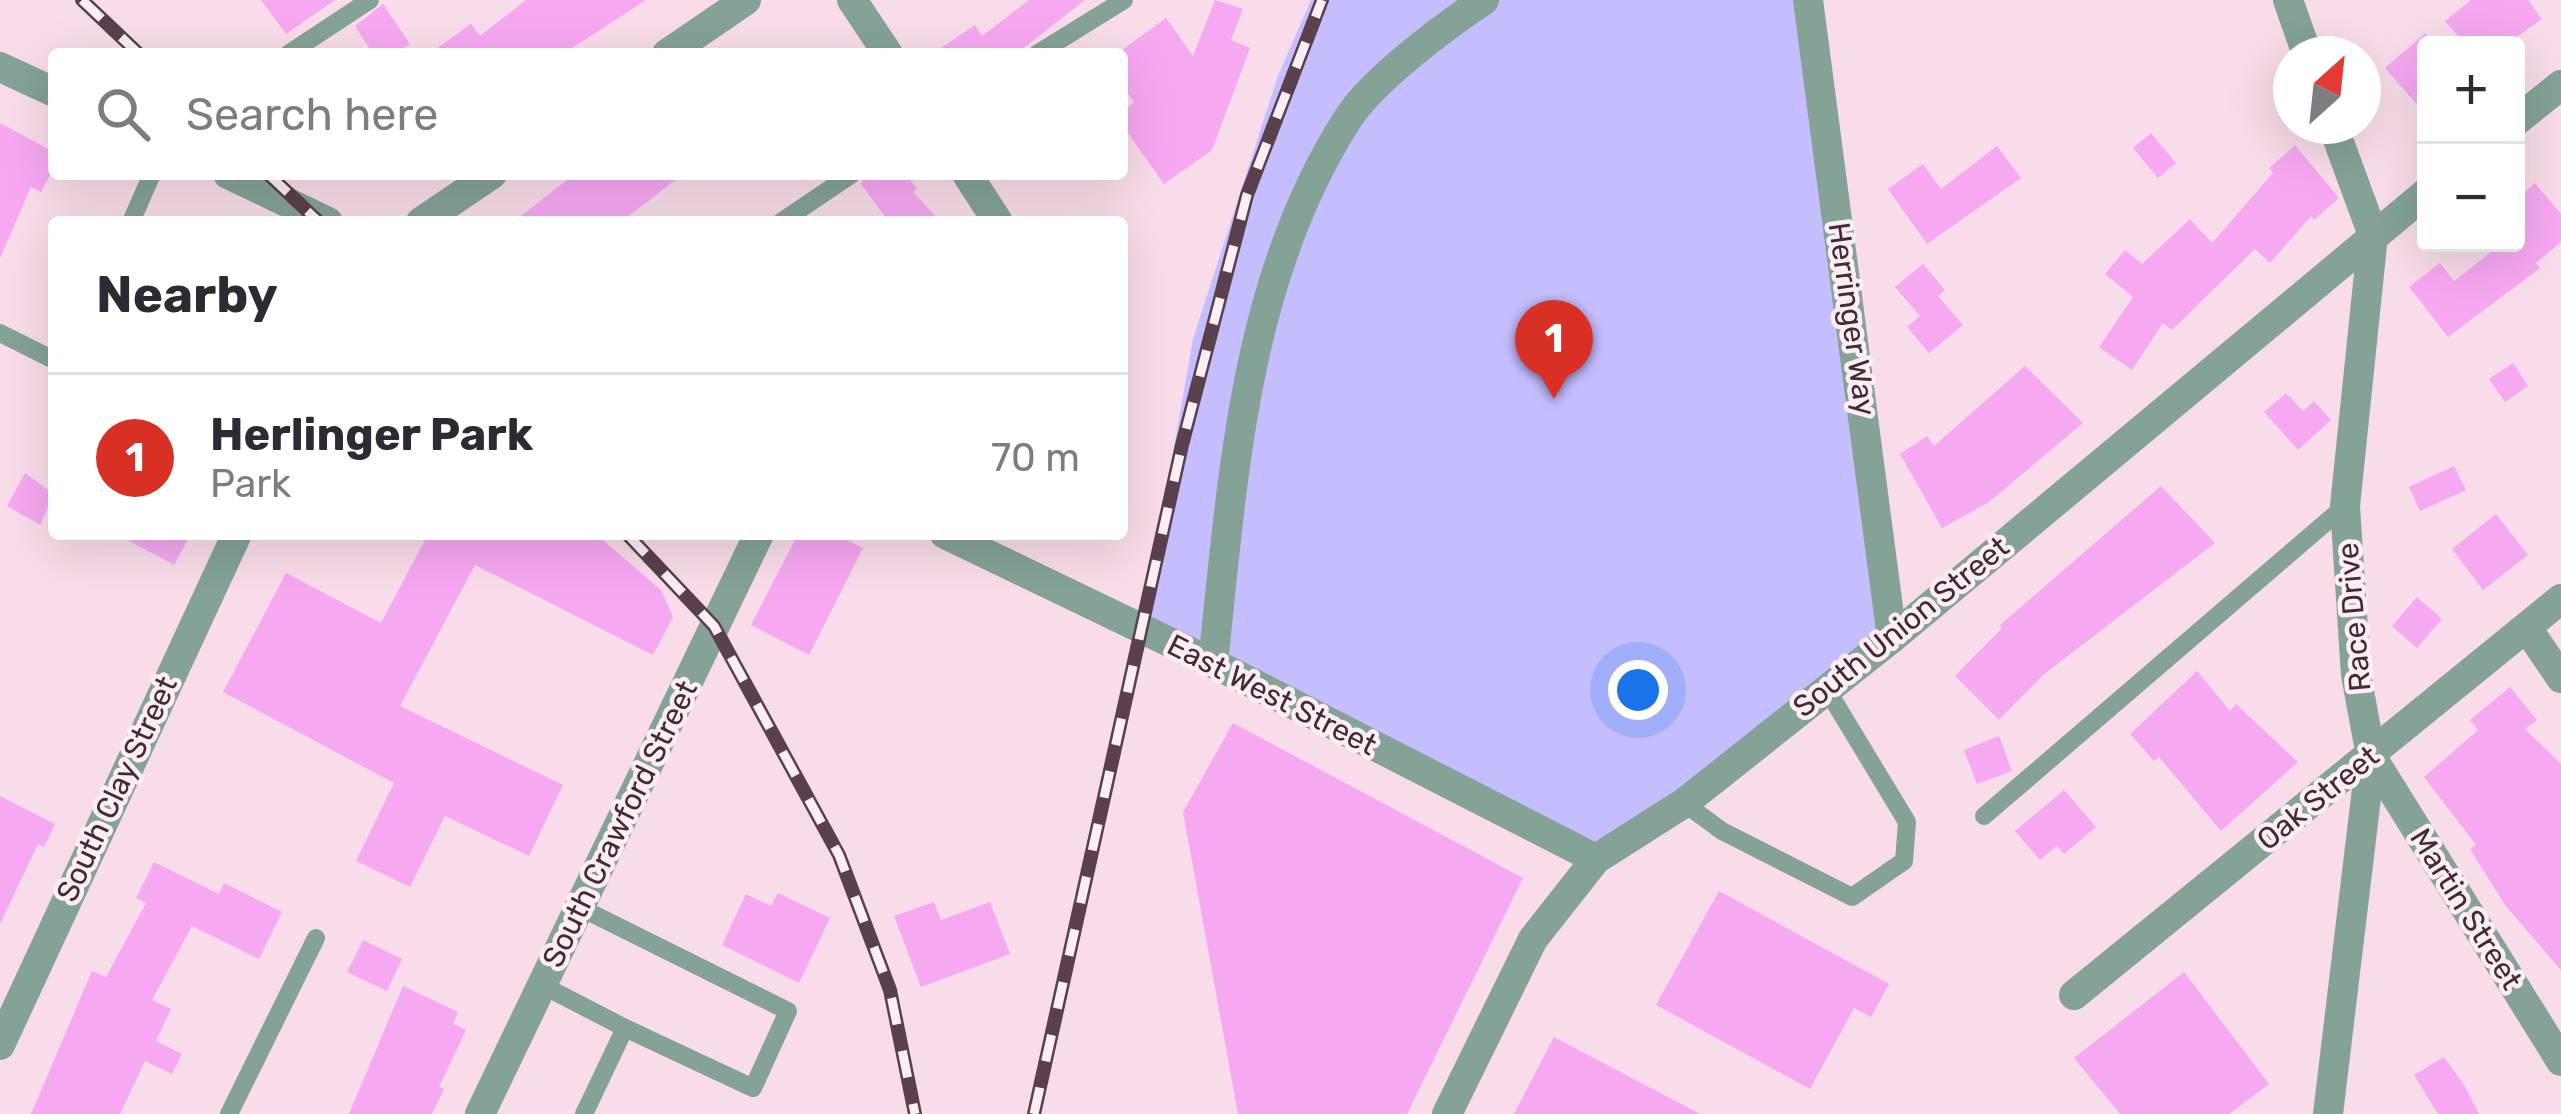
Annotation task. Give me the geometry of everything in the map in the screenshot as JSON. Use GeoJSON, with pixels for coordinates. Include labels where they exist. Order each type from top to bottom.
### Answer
{"type":"FeatureCollection","features":[{"type":"Feature","properties":{"kind":"street"},"geometry":{"type":"LineString","coordinates":[[676,48],[746,0]]}},
{"type":"Feature","properties":{"kind":"street"},"geometry":{"type":"LineString","coordinates":[[852,0],[884,48]]}},
{"type":"Feature","properties":{"kind":"street"},"geometry":{"type":"LineString","coordinates":[[1213,663],[1236,445],[1271,282],[1349,116],[1442,28],[1484,0]]}},
{"type":"Feature","properties":{"kind":"street","name":"Herringer Way"},"geometry":{"type":"LineString","coordinates":[[1808,0],[1892,638]]}},
{"type":"Feature","properties":{"kind":"street"},"geometry":{"type":"LineString","coordinates":[[2288,0],[2301,36]]}},
{"type":"Feature","properties":{"kind":"street"},"geometry":{"type":"LineString","coordinates":[[0,67],[48,89]]}},
{"type":"Feature","properties":{"kind":"street"},"geometry":{"type":"LineString","coordinates":[[2525,114],[2561,85]]}},
{"type":"Feature","properties":{"kind":"street","name":"Race Drive"},"geometry":{"type":"LineString","coordinates":[[2328,1114],[2371,756],[2356,675],[2345,506],[2373,235],[2340,144]]}},
{"type":"Feature","properties":{"kind":"street"},"geometry":{"type":"LineString","coordinates":[[240,180],[316,216]]}},
{"type":"Feature","properties":{"kind":"street"},"geometry":{"type":"LineString","coordinates":[[430,216],[483,180]]}},
{"type":"Feature","properties":{"kind":"street"},"geometry":{"type":"LineString","coordinates":[[971,180],[994,216]]}},
{"type":"Feature","properties":{"kind":"street","name":"South Union Street"},"geometry":{"type":"LineString","coordinates":[[1447,1114],[1533,939],[1596,859],[1684,803],[1892,638],[2417,200]]}},
{"type":"Feature","properties":{"kind":"street","name":"South Clay Street"},"geometry":{"type":"LineString","coordinates":[[0,1046],[234,540]]}},
{"type":"Feature","properties":{"kind":"street","name":"South Crawford Street"},"geometry":{"type":"LineString","coordinates":[[480,1114],[756,540]]}},
{"type":"Feature","properties":{"kind":"street","name":"East West Street"},"geometry":{"type":"LineString","coordinates":[[957,540],[1213,663],[1596,859]]}},
{"type":"Feature","properties":{"kind":"street","name":"Oak Street"},"geometry":{"type":"LineString","coordinates":[[2074,995],[2561,599]]}},
{"type":"Feature","properties":{"kind":"street"},"geometry":{"type":"LineString","coordinates":[[2527,628],[2561,678]]}},
{"type":"Feature","properties":{"kind":"street","name":"Martin Street"},"geometry":{"type":"LineString","coordinates":[[2371,756],[2561,1061]]}},
{"type":"Feature","properties":{"kind":"lane"},"geometry":{"type":"LineString","coordinates":[[297,48],[370,0]]}},
{"type":"Feature","properties":{"kind":"lane"},"geometry":{"type":"LineString","coordinates":[[1047,48],[1124,0]]}},
{"type":"Feature","properties":{"kind":"lane"},"geometry":{"type":"LineString","coordinates":[[133,216],[149,180]]}},
{"type":"Feature","properties":{"kind":"lane"},"geometry":{"type":"LineString","coordinates":[[791,216],[843,180]]}},
{"type":"Feature","properties":{"kind":"lane"},"geometry":{"type":"LineString","coordinates":[[0,333],[48,357]]}},
{"type":"Feature","properties":{"kind":"lane"},"geometry":{"type":"LineString","coordinates":[[1984,816],[2345,506]]}},
{"type":"Feature","properties":{"kind":"lane"},"geometry":{"type":"LineString","coordinates":[[1684,803],[1742,842],[1852,897],[1904,861],[1907,822],[1826,688]]}},
{"type":"Feature","properties":{"kind":"lane"},"geometry":{"type":"LineString","coordinates":[[542,985],[753,1088],[788,1011],[581,908]]}},
{"type":"Feature","properties":{"kind":"lane"},"geometry":{"type":"LineString","coordinates":[[229,1114],[316,938]]}},
{"type":"Feature","properties":{"kind":"lane"},"geometry":{"type":"LineString","coordinates":[[584,1114],[625,1028]]}},
{"type":"Feature","properties":{"kind":"shaded area"},"geometry":{"type":"Polygon","coordinates":[[[1311,0],[1808,0],[1892,638],[1596,859],[1142,630],[1193,339],[1278,76],[1311,0]]]}},
{"type":"Feature","properties":{"kind":"building"},"geometry":{"type":"Polygon","coordinates":[[[261,0],[335,0],[286,34],[261,0]]]}},
{"type":"Feature","properties":{"kind":"building"},"geometry":{"type":"Polygon","coordinates":[[[526,0],[646,0],[572,48],[437,48],[471,24],[480,36],[526,0]]]}},
{"type":"Feature","properties":{"kind":"building"},"geometry":{"type":"Polygon","coordinates":[[[1029,0],[1085,0],[1024,48],[941,48],[975,25],[982,36],[1029,0]]]}},
{"type":"Feature","properties":{"kind":"building"},"geometry":{"type":"Polygon","coordinates":[[[1215,0],[1243,9],[1231,40],[1250,48],[1212,150],[1164,184],[1128,133],[1128,106],[1134,102],[1128,94],[1125,48],[1166,18],[1193,56],[1215,0]]]}},
{"type":"Feature","properties":{"kind":"building"},"geometry":{"type":"Polygon","coordinates":[[[2471,0],[2528,0],[2542,19],[2518,36],[2458,36],[2445,21],[2471,0]]]}},
{"type":"Feature","properties":{"kind":"building"},"geometry":{"type":"Polygon","coordinates":[[[383,4],[410,44],[369,48],[355,26],[383,4]]]}},
{"type":"Feature","properties":{"kind":"building"},"geometry":{"type":"Polygon","coordinates":[[[2417,41],[2417,105],[2385,68],[2417,41]]]}},
{"type":"Feature","properties":{"kind":"building"},"geometry":{"type":"Polygon","coordinates":[[[0,123],[48,149],[48,179],[41,192],[31,187],[0,258],[0,123]]]}},
{"type":"Feature","properties":{"kind":"building"},"geometry":{"type":"Polygon","coordinates":[[[2151,133],[2176,163],[2158,178],[2133,148],[2151,133]]]}},
{"type":"Feature","properties":{"kind":"building"},"geometry":{"type":"Polygon","coordinates":[[[2295,145],[2339,198],[2314,220],[2311,216],[2270,263],[2255,249],[2172,330],[2163,323],[2132,370],[2099,347],[2133,297],[2105,274],[2125,250],[2142,264],[2190,219],[2212,243],[2273,173],[2269,168],[2295,145]]]}},
{"type":"Feature","properties":{"kind":"building"},"geometry":{"type":"Polygon","coordinates":[[[1997,146],[2021,178],[1927,244],[1888,189],[1923,164],[1941,189],[1997,146]]]}},
{"type":"Feature","properties":{"kind":"building"},"geometry":{"type":"Polygon","coordinates":[[[567,180],[675,180],[629,216],[521,216],[567,180]]]}},
{"type":"Feature","properties":{"kind":"building"},"geometry":{"type":"Polygon","coordinates":[[[863,180],[910,180],[917,189],[913,192],[935,216],[885,216],[863,180]]]}},
{"type":"Feature","properties":{"kind":"building"},"geometry":{"type":"Polygon","coordinates":[[[2535,183],[2561,214],[2561,242],[2536,263],[2540,268],[2448,337],[2409,287],[2440,263],[2454,281],[2489,252],[2525,252],[2525,192],[2535,183]]]}},
{"type":"Feature","properties":{"kind":"building"},"geometry":{"type":"Polygon","coordinates":[[[1923,264],[1945,290],[1938,296],[1963,325],[1929,353],[1907,327],[1920,316],[1895,287],[1923,264]]]}},
{"type":"Feature","properties":{"kind":"building"},"geometry":{"type":"Polygon","coordinates":[[[2513,363],[2528,386],[2505,402],[2489,379],[2513,363]]]}},
{"type":"Feature","properties":{"kind":"building"},"geometry":{"type":"Polygon","coordinates":[[[2025,366],[2083,423],[1989,502],[1942,528],[1900,454],[1927,436],[1934,446],[2025,366]]]}},
{"type":"Feature","properties":{"kind":"building"},"geometry":{"type":"Polygon","coordinates":[[[2286,393],[2303,411],[2314,401],[2331,420],[2298,450],[2264,412],[2286,393]]]}},
{"type":"Feature","properties":{"kind":"building"},"geometry":{"type":"Polygon","coordinates":[[[2454,466],[2466,490],[2420,511],[2409,487],[2454,466]]]}},
{"type":"Feature","properties":{"kind":"building"},"geometry":{"type":"Polygon","coordinates":[[[25,473],[48,490],[48,507],[40,525],[7,506],[25,473]]]}},
{"type":"Feature","properties":{"kind":"building"},"geometry":{"type":"Polygon","coordinates":[[[2161,486],[2215,543],[2043,675],[1999,720],[1955,676],[2000,625],[2161,486]]]}},
{"type":"Feature","properties":{"kind":"building"},"geometry":{"type":"Polygon","coordinates":[[[2496,514],[2528,555],[2483,590],[2452,549],[2496,514]]]}},
{"type":"Feature","properties":{"kind":"building"},"geometry":{"type":"Polygon","coordinates":[[[127,540],[185,540],[174,565],[127,540]]]}},
{"type":"Feature","properties":{"kind":"building"},"geometry":{"type":"Polygon","coordinates":[[[425,540],[603,540],[661,590],[673,617],[653,655],[475,565],[400,706],[563,785],[529,856],[445,816],[410,887],[356,861],[394,783],[223,692],[286,573],[381,623],[425,540]]]}},
{"type":"Feature","properties":{"kind":"building"},"geometry":{"type":"Polygon","coordinates":[[[795,540],[848,540],[863,548],[809,655],[751,625],[795,540]]]}},
{"type":"Feature","properties":{"kind":"building"},"geometry":{"type":"Polygon","coordinates":[[[2417,597],[2442,619],[2417,648],[2392,626],[2417,597]]]}},
{"type":"Feature","properties":{"kind":"building"},"geometry":{"type":"Polygon","coordinates":[[[2197,671],[2230,711],[2236,704],[2298,762],[2221,831],[2159,757],[2154,761],[2130,734],[2197,671]]]}},
{"type":"Feature","properties":{"kind":"building"},"geometry":{"type":"Polygon","coordinates":[[[2510,687],[2537,720],[2525,729],[2561,764],[2561,970],[2505,905],[2470,849],[2476,845],[2424,777],[2478,730],[2470,720],[2510,687]]]}},
{"type":"Feature","properties":{"kind":"building"},"geometry":{"type":"Polygon","coordinates":[[[1233,723],[1523,878],[1407,1114],[1238,1114],[1183,812],[1233,723]]]}},
{"type":"Feature","properties":{"kind":"building"},"geometry":{"type":"Polygon","coordinates":[[[1999,736],[2012,771],[1977,784],[1964,750],[1999,736]]]}},
{"type":"Feature","properties":{"kind":"building"},"geometry":{"type":"Polygon","coordinates":[[[2064,790],[2096,827],[2064,854],[2057,846],[2040,860],[2015,831],[2064,790]]]}},
{"type":"Feature","properties":{"kind":"building"},"geometry":{"type":"Polygon","coordinates":[[[0,796],[55,824],[44,847],[38,844],[0,924],[0,796]]]}},
{"type":"Feature","properties":{"kind":"building"},"geometry":{"type":"Polygon","coordinates":[[[154,862],[219,894],[224,883],[282,912],[259,959],[192,926],[152,1000],[171,1009],[156,1041],[182,1054],[172,1074],[145,1061],[120,1114],[31,1114],[92,971],[106,977],[146,903],[136,898],[154,862]]]}},
{"type":"Feature","properties":{"kind":"building"},"geometry":{"type":"Polygon","coordinates":[[[1719,891],[1889,984],[1871,1017],[1854,1008],[1810,1089],[1656,1005],[1719,891]]]}},
{"type":"Feature","properties":{"kind":"building"},"geometry":{"type":"Polygon","coordinates":[[[778,893],[830,918],[799,983],[722,945],[746,894],[771,906],[778,893]]]}},
{"type":"Feature","properties":{"kind":"building"},"geometry":{"type":"Polygon","coordinates":[[[934,902],[941,920],[990,902],[1010,954],[921,987],[894,916],[934,902]]]}},
{"type":"Feature","properties":{"kind":"building"},"geometry":{"type":"Polygon","coordinates":[[[363,940],[402,959],[387,991],[347,972],[363,940]]]}},
{"type":"Feature","properties":{"kind":"building"},"geometry":{"type":"Polygon","coordinates":[[[2184,972],[2269,1084],[2229,1114],[2120,1114],[2074,1058],[2184,972]]]}},
{"type":"Feature","properties":{"kind":"building"},"geometry":{"type":"Polygon","coordinates":[[[403,986],[458,1012],[453,1024],[466,1030],[439,1087],[444,1089],[432,1114],[349,1114],[403,986]]]}},
{"type":"Feature","properties":{"kind":"building"},"geometry":{"type":"Polygon","coordinates":[[[1554,1037],[1700,1114],[1514,1114],[1554,1037]]]}},
{"type":"Feature","properties":{"kind":"building"},"geometry":{"type":"Polygon","coordinates":[[[2444,1057],[2479,1114],[2438,1114],[2414,1075],[2444,1057]]]}},
{"type":"Feature","properties":{"kind":"railway"},"geometry":{"type":"LineString","coordinates":[[82,0],[133,48]]}},
{"type":"Feature","properties":{"kind":"railway"},"geometry":{"type":"LineString","coordinates":[[1034,1114],[1182,445],[1247,195],[1322,0]]}},
{"type":"Feature","properties":{"kind":"railway"},"geometry":{"type":"LineString","coordinates":[[274,180],[313,216]]}},
{"type":"Feature","properties":{"kind":"railway"},"geometry":{"type":"LineString","coordinates":[[633,540],[714,626],[839,855],[890,990],[915,1114]]}},
{"type":"Feature","properties":{"kind":"place","name":"Herlinger Park"},"geometry":{"type":"Point","coordinates":[1554,399]}}]}
